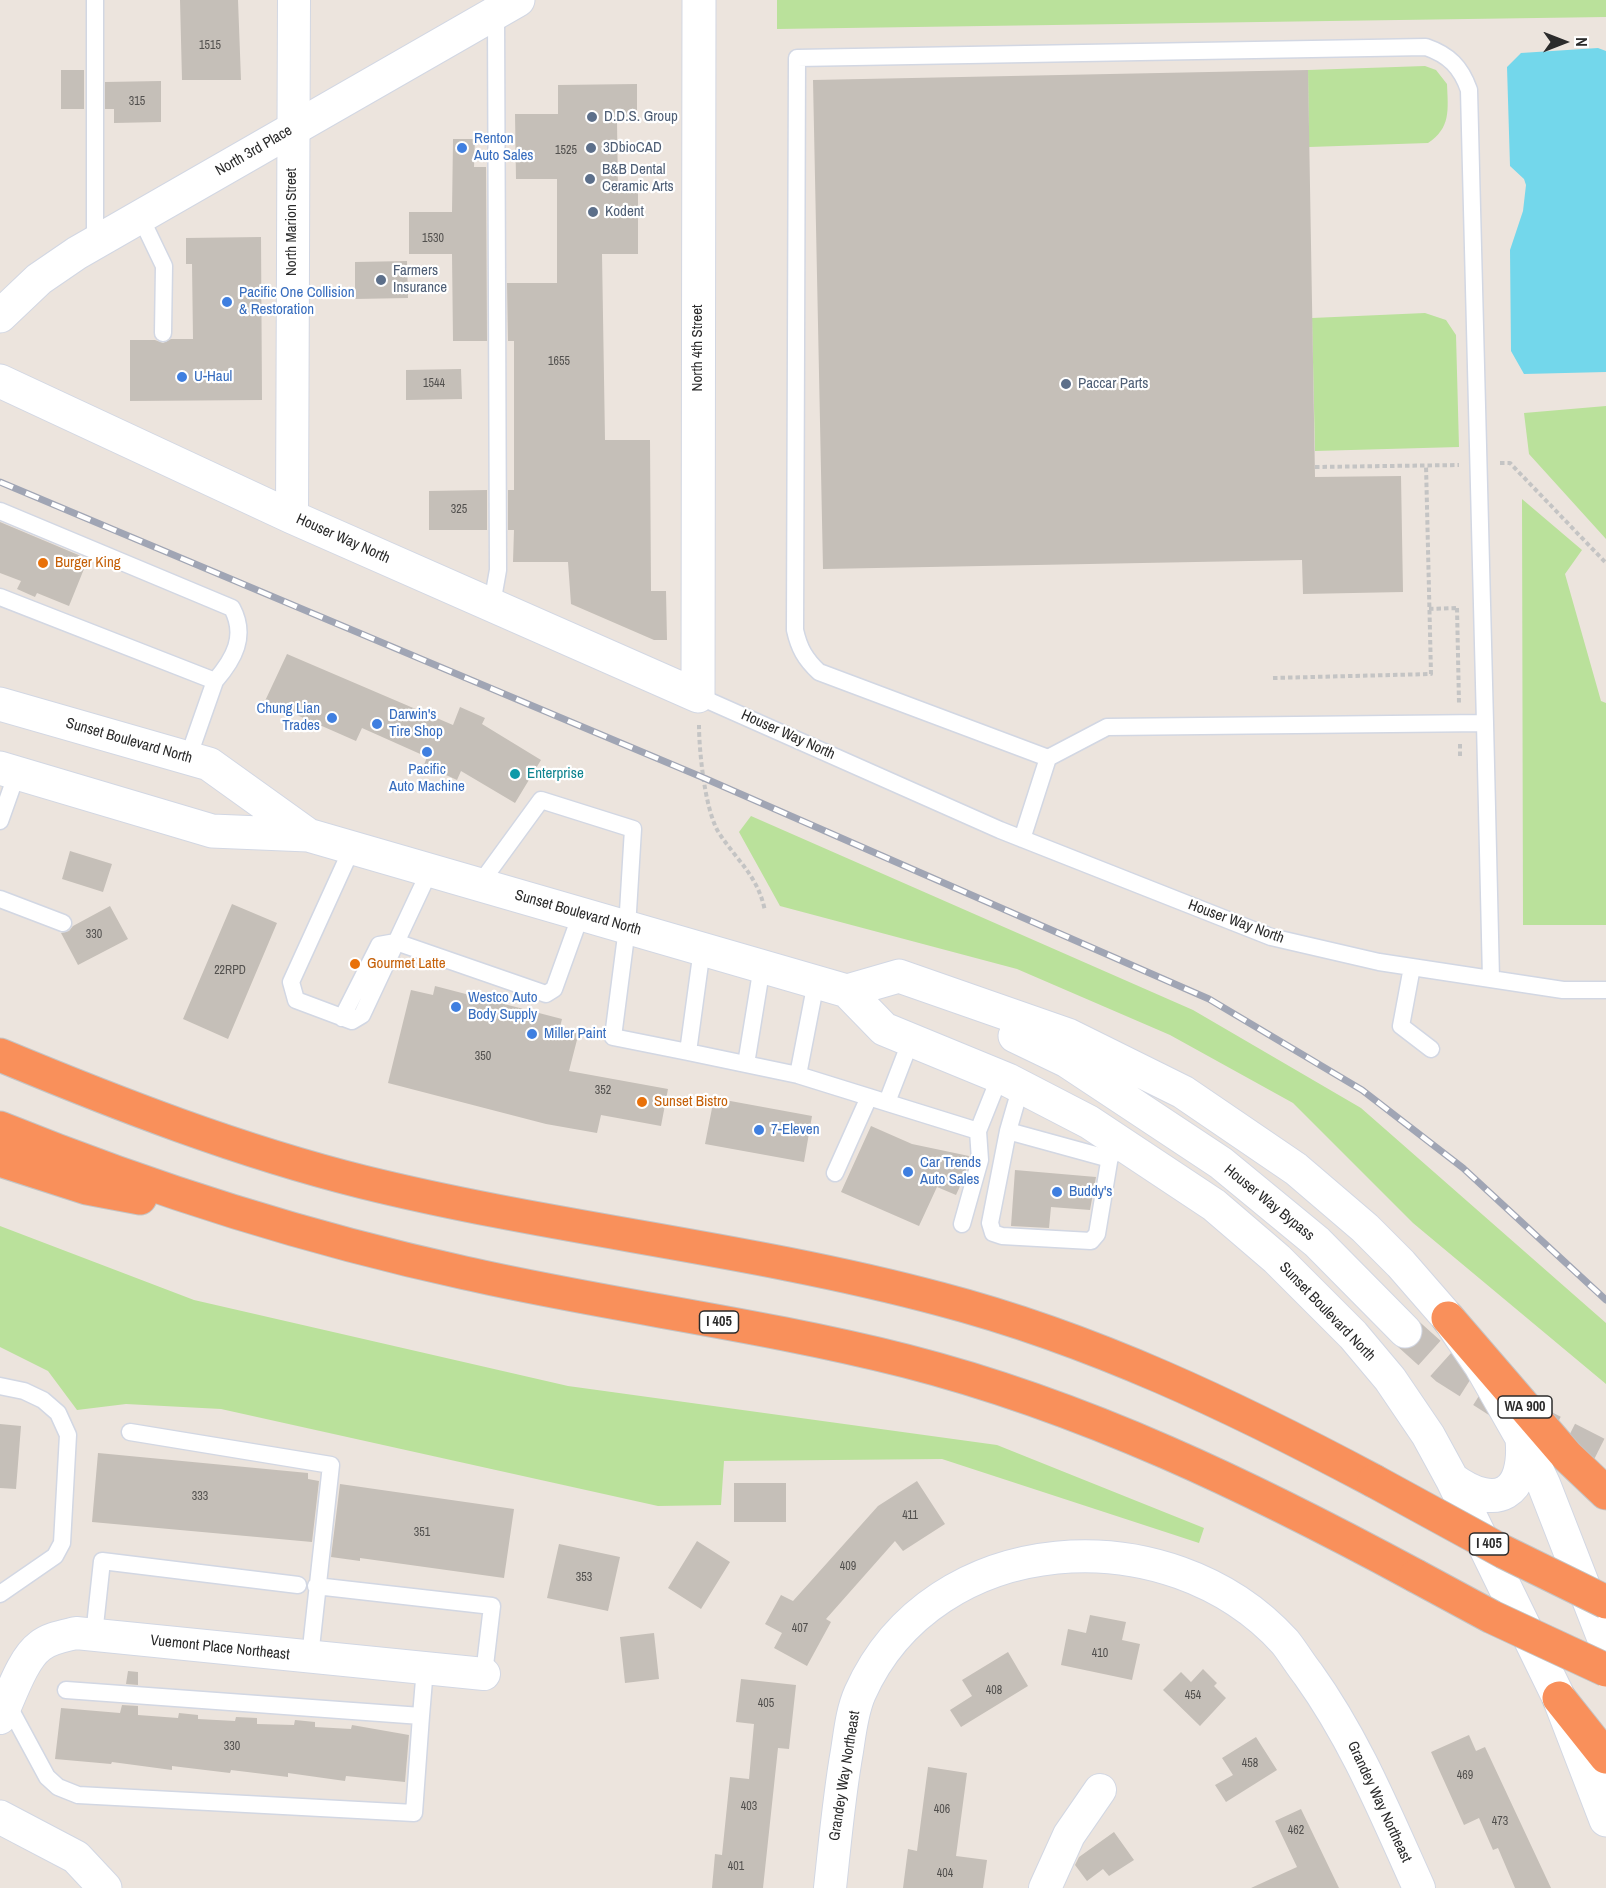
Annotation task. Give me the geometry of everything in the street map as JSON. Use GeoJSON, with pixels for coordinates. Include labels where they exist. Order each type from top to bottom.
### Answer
{"type":"FeatureCollection","features":[{"type":"Feature","properties":{"kind":"highway","name":"I 405"},"geometry":{"type":"LineString","coordinates":[[0,1055],[210,1136],[360,1181],[571,1226],[863,1280],[942,1299],[1132,1362],[1267,1424],[1504,1552],[1606,1602]]}},
{"type":"Feature","properties":{"kind":"highway","name":"I 405"},"geometry":{"type":"LineString","coordinates":[[0,1128],[247,1217],[467,1274],[907,1361],[1066,1411],[1161,1449],[1318,1523],[1492,1617],[1606,1671]]}},
{"type":"Feature","properties":{"kind":"highway"},"geometry":{"type":"LineString","coordinates":[[0,1160],[87,1188],[247,1217]]}},
{"type":"Feature","properties":{"kind":"highway","name":"WA 900"},"geometry":{"type":"LineString","coordinates":[[1448,1318],[1567,1456],[1606,1493]]}},
{"type":"Feature","properties":{"kind":"highway"},"geometry":{"type":"LineString","coordinates":[[1559,1698],[1606,1757]]}},
{"type":"Feature","properties":{"kind":"main road","name":"North 4th Street"},"geometry":{"type":"LineString","coordinates":[[697,2],[698,696]]}},
{"type":"Feature","properties":{"kind":"main road","name":"North 3rd Place"},"geometry":{"type":"LineString","coordinates":[[0,316],[39,279],[95,242],[507,7]]}},
{"type":"Feature","properties":{"kind":"main road","name":"Houser Way North"},"geometry":{"type":"LineString","coordinates":[[0,381],[292,517],[698,696]]}},
{"type":"Feature","properties":{"kind":"main road","name":"Sunset Boulevard North"},"geometry":{"type":"LineString","coordinates":[[0,704],[209,764],[308,836]]}},
{"type":"Feature","properties":{"kind":"main road","name":"Sunset Boulevard North"},"geometry":{"type":"LineString","coordinates":[[9,770],[212,831],[308,836],[848,991],[898,1034],[1010,1081],[1089,1122],[1111,1149],[1214,1205],[1277,1259],[1353,1335],[1390,1379],[1428,1435],[1452,1479],[1559,1698],[1606,1820]]}},
{"type":"Feature","properties":{"kind":"main road"},"geometry":{"type":"LineString","coordinates":[[848,991],[899,976]]}},
{"type":"Feature","properties":{"kind":"main road","name":"Houser Way Bypass"},"geometry":{"type":"LineString","coordinates":[[899,976],[1067,1061],[1187,1139],[1271,1201],[1347,1271],[1405,1331]]}},
{"type":"Feature","properties":{"kind":"main road","name":"WA 900"},"geometry":{"type":"LineString","coordinates":[[899,976],[1068,1035],[1183,1092],[1296,1169],[1365,1228],[1448,1318]]}},
{"type":"Feature","properties":{"kind":"main road","name":"Houser Way Bypass"},"geometry":{"type":"LineString","coordinates":[[898,1034],[1027,1063],[1117,1095]]}},
{"type":"Feature","properties":{"kind":"main road"},"geometry":{"type":"LineString","coordinates":[[1448,1318],[1481,1366],[1522,1438],[1544,1485],[1606,1644]]}},
{"type":"Feature","properties":{"kind":"main road"},"geometry":{"type":"LineString","coordinates":[[1452,1479],[1470,1492],[1482,1496],[1505,1492],[1521,1473],[1524,1458],[1522,1438]]}},
{"type":"Feature","properties":{"kind":"main road"},"geometry":{"type":"LineString","coordinates":[[0,1817],[76,1857],[105,1888]]}},
{"type":"Feature","properties":{"kind":"street","name":"North Marion Street"},"geometry":{"type":"LineString","coordinates":[[292,517],[294,0]]}},
{"type":"Feature","properties":{"kind":"street","name":"Grandey Way Northeast"},"geometry":{"type":"LineString","coordinates":[[830,1888],[840,1795],[851,1724],[859,1695],[885,1649],[905,1624],[926,1608],[950,1592],[994,1571],[1044,1558],[1093,1555],[1147,1562],[1202,1581],[1247,1608],[1285,1642],[1324,1697],[1356,1749],[1419,1888]]}},
{"type":"Feature","properties":{"kind":"street","name":"Vuemont Place Northeast"},"geometry":{"type":"LineString","coordinates":[[2,1708],[28,1659],[39,1646],[54,1639],[76,1634],[484,1674]]}},
{"type":"Feature","properties":{"kind":"street"},"geometry":{"type":"LineString","coordinates":[[1045,1888],[1069,1835],[1100,1790]]}},
{"type":"Feature","properties":{"kind":"lane"},"geometry":{"type":"LineString","coordinates":[[95,0],[95,242]]}},
{"type":"Feature","properties":{"kind":"lane"},"geometry":{"type":"LineString","coordinates":[[492,604],[498,570],[507,7]]}},
{"type":"Feature","properties":{"kind":"lane"},"geometry":{"type":"LineString","coordinates":[[1048,758],[819,672],[807,660],[799,646],[795,630],[797,58],[1426,47],[1441,52],[1464,74],[1469,90],[1491,979]]}},
{"type":"Feature","properties":{"kind":"lane"},"geometry":{"type":"LineString","coordinates":[[140,216],[164,266],[164,333]]}},
{"type":"Feature","properties":{"kind":"lane"},"geometry":{"type":"LineString","coordinates":[[0,511],[232,608],[239,621],[240,634],[230,663],[215,681],[188,758]]}},
{"type":"Feature","properties":{"kind":"lane"},"geometry":{"type":"LineString","coordinates":[[0,597],[215,681]]}},
{"type":"Feature","properties":{"kind":"lane","name":"Houser Way North"},"geometry":{"type":"LineString","coordinates":[[698,696],[1022,839],[1271,937],[1379,962],[1563,990],[1606,990]]}},
{"type":"Feature","properties":{"kind":"lane"},"geometry":{"type":"LineString","coordinates":[[1022,839],[1048,758],[1107,727],[1485,723]]}},
{"type":"Feature","properties":{"kind":"lane"},"geometry":{"type":"LineString","coordinates":[[0,821],[9,770]]}},
{"type":"Feature","properties":{"kind":"lane"},"geometry":{"type":"LineString","coordinates":[[479,885],[541,800],[633,829],[627,928],[613,1037],[798,1075],[978,1131]]}},
{"type":"Feature","properties":{"kind":"lane"},"geometry":{"type":"LineString","coordinates":[[352,848],[291,982],[296,1000],[352,1021],[363,1015],[430,870]]}},
{"type":"Feature","properties":{"kind":"lane"},"geometry":{"type":"LineString","coordinates":[[0,899],[63,923]]}},
{"type":"Feature","properties":{"kind":"lane"},"geometry":{"type":"LineString","coordinates":[[396,942],[546,994],[554,989],[581,914]]}},
{"type":"Feature","properties":{"kind":"lane"},"geometry":{"type":"LineString","coordinates":[[688,1052],[702,949]]}},
{"type":"Feature","properties":{"kind":"lane"},"geometry":{"type":"LineString","coordinates":[[746,1064],[762,966]]}},
{"type":"Feature","properties":{"kind":"lane"},"geometry":{"type":"LineString","coordinates":[[1412,967],[1401,1026],[1431,1049]]}},
{"type":"Feature","properties":{"kind":"lane"},"geometry":{"type":"LineString","coordinates":[[798,1075],[816,982]]}},
{"type":"Feature","properties":{"kind":"lane"},"geometry":{"type":"LineString","coordinates":[[887,1102],[898,1034]]}},
{"type":"Feature","properties":{"kind":"lane"},"geometry":{"type":"LineString","coordinates":[[1008,1131],[1111,1149],[1097,1234],[1091,1241],[1002,1236],[993,1233],[990,1223],[1008,1131],[1010,1081]]}},
{"type":"Feature","properties":{"kind":"lane"},"geometry":{"type":"LineString","coordinates":[[962,1224],[980,1160],[978,1131],[1010,1081]]}},
{"type":"Feature","properties":{"kind":"lane"},"geometry":{"type":"LineString","coordinates":[[835,1173],[869,1097]]}},
{"type":"Feature","properties":{"kind":"lane"},"geometry":{"type":"LineString","coordinates":[[0,1386],[24,1391],[43,1400],[58,1413],[68,1435],[62,1543],[55,1556],[0,1594]]}},
{"type":"Feature","properties":{"kind":"lane"},"geometry":{"type":"LineString","coordinates":[[130,1432],[331,1465],[310,1657]]}},
{"type":"Feature","properties":{"kind":"lane"},"geometry":{"type":"LineString","coordinates":[[94,1635],[102,1561],[298,1585]]}},
{"type":"Feature","properties":{"kind":"lane"},"geometry":{"type":"LineString","coordinates":[[316,1586],[492,1606],[484,1674]]}},
{"type":"Feature","properties":{"kind":"lane"},"geometry":{"type":"LineString","coordinates":[[2,1708],[47,1777],[58,1787],[78,1795],[414,1813],[425,1668]]}},
{"type":"Feature","properties":{"kind":"lane"},"geometry":{"type":"LineString","coordinates":[[66,1690],[421,1716]]}},
{"type":"Feature","properties":{"kind":"path"},"geometry":{"type":"LineString","coordinates":[[1273,678],[1431,674],[1426,465]]}},
{"type":"Feature","properties":{"kind":"path"},"geometry":{"type":"LineString","coordinates":[[1457,608],[1460,759]]}},
{"type":"Feature","properties":{"kind":"path"},"geometry":{"type":"LineString","coordinates":[[1430,609],[1482,608]]}},
{"type":"Feature","properties":{"kind":"path"},"geometry":{"type":"LineString","coordinates":[[698,696],[699,748],[718,831],[749,871],[762,895],[765,911]]}},
{"type":"Feature","properties":{"kind":"green space"},"geometry":{"type":"Polygon","coordinates":[[[777,0],[1606,0],[1606,17],[777,29],[777,0]]]}},
{"type":"Feature","properties":{"kind":"green space"},"geometry":{"type":"Polygon","coordinates":[[[1425,66],[1436,70],[1447,84],[1447,110],[1444,125],[1428,143],[1309,147],[1308,70],[1425,66]]]}},
{"type":"Feature","properties":{"kind":"green space"},"geometry":{"type":"Polygon","coordinates":[[[1425,313],[1446,320],[1456,335],[1459,447],[1315,451],[1312,318],[1425,313]]]}},
{"type":"Feature","properties":{"kind":"green space"},"geometry":{"type":"Polygon","coordinates":[[[1606,406],[1606,539],[1529,454],[1524,413],[1606,406]]]}},
{"type":"Feature","properties":{"kind":"green space"},"geometry":{"type":"Polygon","coordinates":[[[1522,499],[1582,550],[1565,574],[1601,701],[1606,703],[1606,925],[1523,925],[1522,499]]]}},
{"type":"Feature","properties":{"kind":"green space"},"geometry":{"type":"Polygon","coordinates":[[[751,816],[1193,1010],[1361,1108],[1606,1323],[1606,1384],[1413,1223],[1293,1103],[1170,1035],[1017,969],[780,906],[739,832],[751,816]]]}},
{"type":"Feature","properties":{"kind":"green space"},"geometry":{"type":"Polygon","coordinates":[[[0,1226],[194,1300],[568,1386],[997,1445],[1204,1528],[1199,1543],[942,1459],[724,1461],[721,1505],[658,1506],[221,1409],[126,1404],[77,1410],[48,1371],[0,1347],[0,1226]]]}},
{"type":"Feature","properties":{"kind":"water"},"geometry":{"type":"Polygon","coordinates":[[[1598,48],[1606,51],[1606,372],[1524,374],[1511,351],[1510,250],[1523,211],[1526,185],[1524,179],[1510,166],[1507,67],[1521,53],[1598,48]]]}},
{"type":"Feature","properties":{"kind":"building"},"geometry":{"type":"Polygon","coordinates":[[[180,0],[238,0],[241,80],[182,80],[180,0]]]}},
{"type":"Feature","properties":{"kind":"building"},"geometry":{"type":"Polygon","coordinates":[[[61,70],[84,70],[84,109],[61,109],[61,70]]]}},
{"type":"Feature","properties":{"kind":"building","name":"Paccar Parts"},"geometry":{"type":"Polygon","coordinates":[[[1308,70],[1315,477],[1401,476],[1403,592],[1303,594],[1302,560],[823,569],[813,80],[1308,70]]]}},
{"type":"Feature","properties":{"kind":"building"},"geometry":{"type":"Polygon","coordinates":[[[161,81],[161,122],[114,123],[114,109],[105,109],[105,82],[161,81]]]}},
{"type":"Feature","properties":{"kind":"building"},"geometry":{"type":"Polygon","coordinates":[[[637,84],[637,122],[617,122],[618,191],[638,191],[638,254],[602,254],[605,440],[650,440],[651,591],[666,591],[667,640],[654,640],[571,604],[568,562],[513,562],[514,530],[508,530],[508,490],[514,490],[514,341],[508,341],[507,283],[557,283],[557,179],[516,179],[515,114],[558,114],[558,85],[637,84]]]}},
{"type":"Feature","properties":{"kind":"building"},"geometry":{"type":"Polygon","coordinates":[[[453,139],[475,139],[474,167],[486,167],[487,341],[453,341],[452,254],[409,254],[409,212],[452,212],[453,139]]]}},
{"type":"Feature","properties":{"kind":"building","name":"Pacific One Collision & Restoration"},"geometry":{"type":"Polygon","coordinates":[[[261,237],[262,400],[130,401],[130,340],[155,340],[163,343],[171,339],[193,339],[192,264],[186,264],[186,238],[261,237]]]}},
{"type":"Feature","properties":{"kind":"building","name":"Farmers Insurance"},"geometry":{"type":"Polygon","coordinates":[[[407,261],[408,298],[355,299],[355,262],[407,261]]]}},
{"type":"Feature","properties":{"kind":"building"},"geometry":{"type":"Polygon","coordinates":[[[461,369],[462,399],[406,400],[406,370],[461,369]]]}},
{"type":"Feature","properties":{"kind":"building"},"geometry":{"type":"Polygon","coordinates":[[[487,490],[487,530],[429,530],[429,491],[487,490]]]}},
{"type":"Feature","properties":{"kind":"building","name":"Burger King"},"geometry":{"type":"Polygon","coordinates":[[[0,522],[88,559],[69,606],[37,593],[35,597],[17,589],[21,581],[0,573],[0,522]]]}},
{"type":"Feature","properties":{"kind":"building"},"geometry":{"type":"Polygon","coordinates":[[[287,654],[453,725],[460,707],[485,718],[482,724],[541,760],[515,803],[461,771],[457,780],[424,765],[427,757],[362,728],[356,741],[265,701],[287,654]]]}},
{"type":"Feature","properties":{"kind":"building"},"geometry":{"type":"Polygon","coordinates":[[[70,851],[112,864],[103,892],[62,879],[70,851]]]}},
{"type":"Feature","properties":{"kind":"building"},"geometry":{"type":"Polygon","coordinates":[[[232,904],[277,923],[228,1039],[183,1019],[232,904]]]}},
{"type":"Feature","properties":{"kind":"building"},"geometry":{"type":"Polygon","coordinates":[[[110,906],[128,939],[78,965],[61,933],[69,931],[73,926],[110,906]]]}},
{"type":"Feature","properties":{"kind":"building"},"geometry":{"type":"Polygon","coordinates":[[[435,986],[562,1019],[560,1027],[579,1032],[569,1071],[668,1089],[661,1126],[601,1115],[597,1133],[546,1124],[388,1083],[411,990],[433,995],[435,986]]]}},
{"type":"Feature","properties":{"kind":"building","name":"7-Eleven"},"geometry":{"type":"Polygon","coordinates":[[[714,1098],[812,1116],[804,1162],[705,1144],[714,1098]]]}},
{"type":"Feature","properties":{"kind":"building","name":"Car Trends Auto Sales"},"geometry":{"type":"Polygon","coordinates":[[[871,1126],[912,1144],[969,1156],[965,1175],[956,1195],[937,1187],[919,1226],[841,1192],[871,1126]]]}},
{"type":"Feature","properties":{"kind":"building","name":"Buddy's"},"geometry":{"type":"Polygon","coordinates":[[[1015,1170],[1096,1177],[1090,1210],[1051,1207],[1049,1228],[1011,1226],[1015,1170]]]}},
{"type":"Feature","properties":{"kind":"building"},"geometry":{"type":"Polygon","coordinates":[[[0,1424],[21,1426],[16,1489],[0,1488],[0,1424]]]}},
{"type":"Feature","properties":{"kind":"building"},"geometry":{"type":"Polygon","coordinates":[[[98,1453],[308,1473],[308,1479],[319,1481],[312,1542],[92,1522],[98,1453]]]}},
{"type":"Feature","properties":{"kind":"building"},"geometry":{"type":"Polygon","coordinates":[[[917,1481],[945,1524],[903,1551],[895,1541],[826,1619],[831,1622],[807,1666],[774,1648],[782,1633],[765,1624],[781,1595],[793,1601],[878,1506],[917,1481]]]}},
{"type":"Feature","properties":{"kind":"building"},"geometry":{"type":"Polygon","coordinates":[[[734,1483],[786,1483],[786,1522],[734,1522],[734,1483]]]}},
{"type":"Feature","properties":{"kind":"building"},"geometry":{"type":"Polygon","coordinates":[[[340,1484],[514,1509],[504,1578],[360,1558],[360,1561],[331,1557],[340,1484]]]}},
{"type":"Feature","properties":{"kind":"building"},"geometry":{"type":"Polygon","coordinates":[[[697,1541],[730,1562],[701,1609],[668,1588],[697,1541]]]}},
{"type":"Feature","properties":{"kind":"building"},"geometry":{"type":"Polygon","coordinates":[[[559,1544],[620,1557],[608,1611],[547,1598],[559,1544]]]}},
{"type":"Feature","properties":{"kind":"building"},"geometry":{"type":"Polygon","coordinates":[[[1090,1615],[1126,1622],[1122,1640],[1140,1644],[1132,1680],[1061,1665],[1068,1629],[1086,1633],[1090,1615]]]}},
{"type":"Feature","properties":{"kind":"building"},"geometry":{"type":"Polygon","coordinates":[[[654,1633],[659,1679],[625,1683],[620,1637],[654,1633]]]}},
{"type":"Feature","properties":{"kind":"building"},"geometry":{"type":"Polygon","coordinates":[[[1008,1652],[1028,1686],[961,1727],[950,1710],[972,1696],[962,1680],[1008,1652]]]}},
{"type":"Feature","properties":{"kind":"building"},"geometry":{"type":"Polygon","coordinates":[[[1203,1669],[1217,1683],[1214,1686],[1226,1698],[1200,1726],[1163,1690],[1181,1672],[1191,1682],[1203,1669]]]}},
{"type":"Feature","properties":{"kind":"building"},"geometry":{"type":"Polygon","coordinates":[[[128,1671],[138,1672],[138,1685],[126,1684],[128,1671]]]}},
{"type":"Feature","properties":{"kind":"building"},"geometry":{"type":"Polygon","coordinates":[[[741,1679],[796,1685],[789,1749],[778,1748],[763,1888],[712,1888],[715,1854],[722,1855],[730,1777],[749,1779],[754,1724],[736,1722],[741,1679]]]}},
{"type":"Feature","properties":{"kind":"building"},"geometry":{"type":"Polygon","coordinates":[[[122,1705],[138,1706],[138,1715],[178,1718],[179,1713],[198,1715],[198,1719],[235,1721],[236,1717],[257,1718],[257,1724],[294,1725],[295,1720],[315,1722],[315,1727],[351,1729],[352,1725],[409,1735],[405,1782],[346,1776],[345,1781],[288,1773],[288,1777],[172,1766],[172,1770],[112,1762],[111,1764],[55,1759],[61,1708],[120,1713],[122,1705]]]}},
{"type":"Feature","properties":{"kind":"building"},"geometry":{"type":"Polygon","coordinates":[[[1469,1735],[1476,1751],[1485,1747],[1551,1888],[1515,1888],[1498,1848],[1493,1850],[1479,1818],[1464,1825],[1431,1752],[1469,1735]]]}},
{"type":"Feature","properties":{"kind":"building"},"geometry":{"type":"Polygon","coordinates":[[[1256,1737],[1277,1770],[1226,1802],[1215,1785],[1233,1775],[1222,1758],[1256,1737]]]}},
{"type":"Feature","properties":{"kind":"building"},"geometry":{"type":"Polygon","coordinates":[[[928,1767],[967,1773],[956,1856],[987,1860],[983,1888],[903,1888],[908,1849],[917,1851],[928,1767]]]}},
{"type":"Feature","properties":{"kind":"building"},"geometry":{"type":"Polygon","coordinates":[[[1301,1809],[1339,1888],[1251,1888],[1297,1867],[1275,1821],[1301,1809]]]}},
{"type":"Feature","properties":{"kind":"building"},"geometry":{"type":"Polygon","coordinates":[[[1114,1832],[1134,1860],[1109,1876],[1103,1869],[1087,1881],[1075,1865],[1079,1857],[1114,1832]]]}},
{"type":"Feature","properties":{"kind":"tunnel"},"geometry":{"type":"LineString","coordinates":[[1405,1331],[1446,1368],[1515,1412],[1606,1458]]}},
{"type":"Feature","properties":{"kind":"railway"},"geometry":{"type":"LineString","coordinates":[[0,482],[704,778],[1209,999],[1362,1090],[1463,1168],[1606,1300]]}},
{"type":"Feature","properties":{"kind":"place","name":"D.D.S. Group"},"geometry":{"type":"Point","coordinates":[592,117]}},
{"type":"Feature","properties":{"kind":"place","name":"Renton Auto Sales"},"geometry":{"type":"Point","coordinates":[462,148]}},
{"type":"Feature","properties":{"kind":"place","name":"3DbioCAD"},"geometry":{"type":"Point","coordinates":[591,148]}},
{"type":"Feature","properties":{"kind":"place","name":"B&B Dental Ceramic Arts"},"geometry":{"type":"Point","coordinates":[590,179]}},
{"type":"Feature","properties":{"kind":"place","name":"Kodent"},"geometry":{"type":"Point","coordinates":[593,212]}},
{"type":"Feature","properties":{"kind":"place","name":"Farmers Insurance"},"geometry":{"type":"Point","coordinates":[381,280]}},
{"type":"Feature","properties":{"kind":"place","name":"Pacific One Collision & Restoration"},"geometry":{"type":"Point","coordinates":[227,302]}},
{"type":"Feature","properties":{"kind":"place","name":"U-Haul"},"geometry":{"type":"Point","coordinates":[182,377]}},
{"type":"Feature","properties":{"kind":"place","name":"Paccar Parts"},"geometry":{"type":"Point","coordinates":[1066,384]}},
{"type":"Feature","properties":{"kind":"place","name":"Burger King"},"geometry":{"type":"Point","coordinates":[43,563]}},
{"type":"Feature","properties":{"kind":"place","name":"Chung Lian Trades"},"geometry":{"type":"Point","coordinates":[332,718]}},
{"type":"Feature","properties":{"kind":"place","name":"Darwin's Tire Shop"},"geometry":{"type":"Point","coordinates":[377,724]}},
{"type":"Feature","properties":{"kind":"place","name":"Pacific Auto Machine"},"geometry":{"type":"Point","coordinates":[427,752]}},
{"type":"Feature","properties":{"kind":"place","name":"Enterprise"},"geometry":{"type":"Point","coordinates":[515,774]}},
{"type":"Feature","properties":{"kind":"place","name":"Gourmet Latte"},"geometry":{"type":"Point","coordinates":[355,964]}},
{"type":"Feature","properties":{"kind":"place","name":"Westco Auto Body Supply"},"geometry":{"type":"Point","coordinates":[456,1007]}},
{"type":"Feature","properties":{"kind":"place","name":"Miller Paint"},"geometry":{"type":"Point","coordinates":[532,1034]}},
{"type":"Feature","properties":{"kind":"place","name":"Sunset Bistro"},"geometry":{"type":"Point","coordinates":[642,1102]}},
{"type":"Feature","properties":{"kind":"place","name":"7-Eleven"},"geometry":{"type":"Point","coordinates":[759,1130]}},
{"type":"Feature","properties":{"kind":"place","name":"Car Trends Auto Sales"},"geometry":{"type":"Point","coordinates":[908,1172]}},
{"type":"Feature","properties":{"kind":"place","name":"Buddy's"},"geometry":{"type":"Point","coordinates":[1057,1192]}}]}
